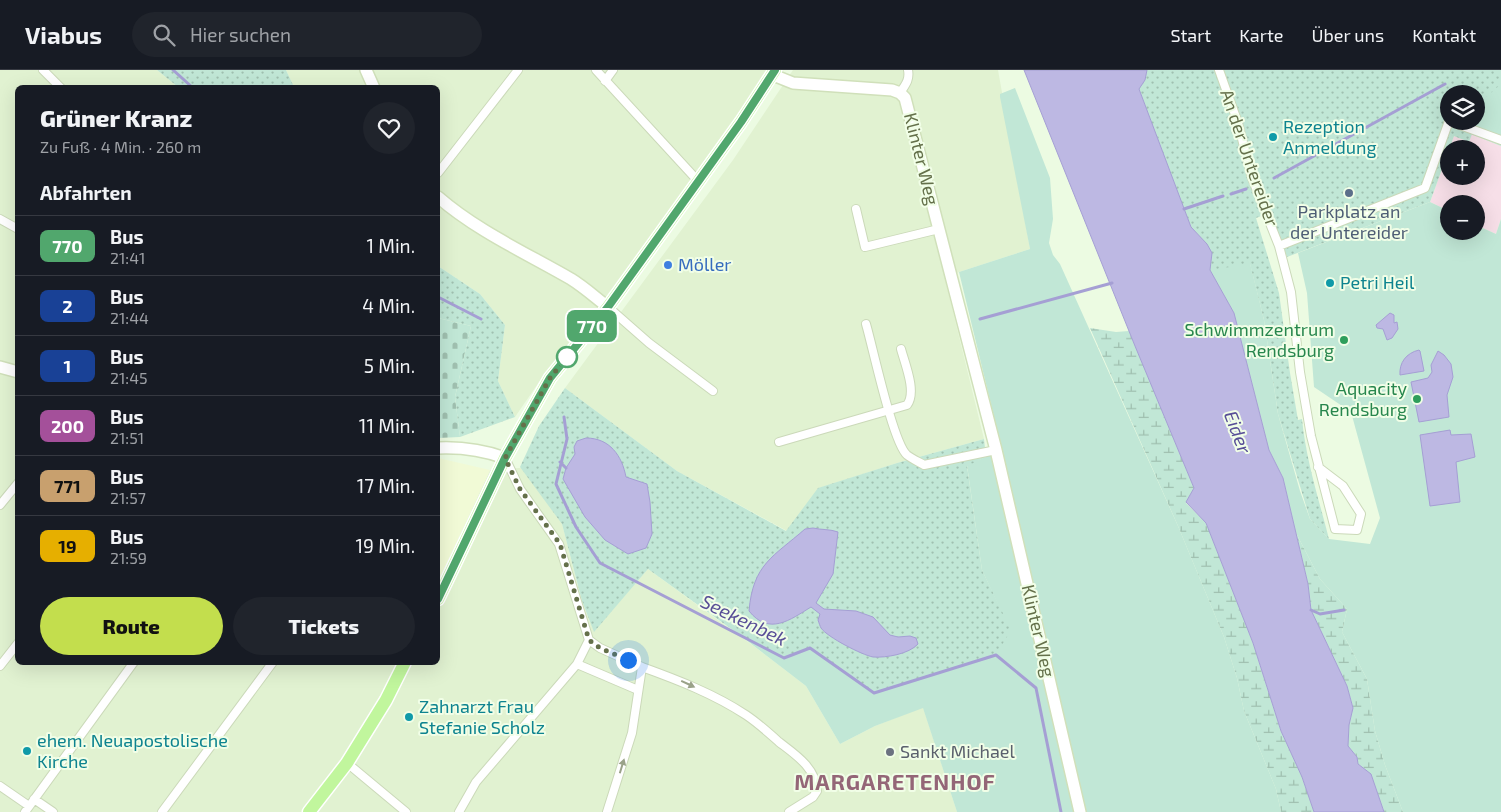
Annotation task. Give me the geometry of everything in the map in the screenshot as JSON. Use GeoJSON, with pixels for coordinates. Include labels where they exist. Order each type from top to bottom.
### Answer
{"type":"FeatureCollection","features":[{"type":"Feature","properties":{"kind":"main road"},"geometry":{"type":"LineString","coordinates":[[440,595],[505,458],[550,378],[608,307],[741,122],[774,72]]}},
{"type":"Feature","properties":{"kind":"main road"},"geometry":{"type":"LineString","coordinates":[[309,812],[347,763],[386,700],[404,665]]}},
{"type":"Feature","properties":{"kind":"street"},"geometry":{"type":"LineString","coordinates":[[43,70],[58,85]]}},
{"type":"Feature","properties":{"kind":"street"},"geometry":{"type":"LineString","coordinates":[[366,70],[373,85]]}},
{"type":"Feature","properties":{"kind":"street"},"geometry":{"type":"LineString","coordinates":[[440,170],[518,70]]}},
{"type":"Feature","properties":{"kind":"street"},"geometry":{"type":"LineString","coordinates":[[596,70],[698,181]]}},
{"type":"Feature","properties":{"kind":"street"},"geometry":{"type":"LineString","coordinates":[[605,81],[613,70]]}},
{"type":"Feature","properties":{"kind":"street","name":"Klinter Weg"},"geometry":{"type":"LineString","coordinates":[[900,93],[907,82],[908,70]]}},
{"type":"Feature","properties":{"kind":"street","name":"An der Untereider"},"geometry":{"type":"LineString","coordinates":[[1219,70],[1238,122],[1252,178],[1279,246],[1292,292],[1300,372],[1311,436],[1318,467],[1334,529],[1357,530],[1361,514],[1343,486],[1318,467]]}},
{"type":"Feature","properties":{"kind":"street","name":"Klinter Weg"},"geometry":{"type":"LineString","coordinates":[[774,72],[793,83],[887,89],[900,93],[906,98],[996,450],[1080,812]]}},
{"type":"Feature","properties":{"kind":"street","name":"An der Untereider"},"geometry":{"type":"LineString","coordinates":[[1279,246],[1425,188],[1446,130]]}},
{"type":"Feature","properties":{"kind":"street","name":"An der Untereider"},"geometry":{"type":"LineString","coordinates":[[1474,130],[1501,140]]}},
{"type":"Feature","properties":{"kind":"street"},"geometry":{"type":"LineString","coordinates":[[440,199],[449,207],[515,249],[573,280],[608,307],[649,343],[713,391]]}},
{"type":"Feature","properties":{"kind":"street","name":"Klinter Weg"},"geometry":{"type":"LineString","coordinates":[[856,209],[865,247],[939,229]]}},
{"type":"Feature","properties":{"kind":"street"},"geometry":{"type":"LineString","coordinates":[[0,219],[15,227]]}},
{"type":"Feature","properties":{"kind":"street"},"geometry":{"type":"LineString","coordinates":[[866,324],[898,440],[906,455],[924,465],[996,450]]}},
{"type":"Feature","properties":{"kind":"street"},"geometry":{"type":"LineString","coordinates":[[779,442],[907,405],[911,395],[901,350]]}},
{"type":"Feature","properties":{"kind":"street"},"geometry":{"type":"LineString","coordinates":[[0,367],[15,371]]}},
{"type":"Feature","properties":{"kind":"street"},"geometry":{"type":"LineString","coordinates":[[440,448],[454,447],[486,451],[505,458],[520,489],[560,544],[589,640],[600,648],[642,667],[682,681],[748,716],[803,761],[817,783],[817,792],[813,797],[789,812]]}},
{"type":"Feature","properties":{"kind":"street"},"geometry":{"type":"LineString","coordinates":[[0,505],[15,487]]}},
{"type":"Feature","properties":{"kind":"street"},"geometry":{"type":"LineString","coordinates":[[459,812],[476,782],[578,664],[589,640]]}},
{"type":"Feature","properties":{"kind":"street"},"geometry":{"type":"LineString","coordinates":[[0,666],[15,647]]}},
{"type":"Feature","properties":{"kind":"street"},"geometry":{"type":"LineString","coordinates":[[578,664],[638,690]]}},
{"type":"Feature","properties":{"kind":"street"},"geometry":{"type":"LineString","coordinates":[[29,806],[132,665]]}},
{"type":"Feature","properties":{"kind":"street"},"geometry":{"type":"LineString","coordinates":[[162,812],[271,665]]}},
{"type":"Feature","properties":{"kind":"street"},"geometry":{"type":"LineString","coordinates":[[607,812],[632,733],[642,667]]}},
{"type":"Feature","properties":{"kind":"street"},"geometry":{"type":"LineString","coordinates":[[347,763],[406,812]]}},
{"type":"Feature","properties":{"kind":"street"},"geometry":{"type":"LineString","coordinates":[[0,786],[29,806],[53,812]]}},
{"type":"Feature","properties":{"kind":"shaded area"},"geometry":{"type":"Polygon","coordinates":[[[0,70],[157,70],[176,85],[15,85],[15,665],[440,665],[440,578],[490,470],[533,467],[562,524],[582,601],[594,631],[648,569],[806,686],[840,744],[875,726],[923,707],[957,812],[0,812],[0,70]]]}},
{"type":"Feature","properties":{"kind":"shaded area"},"geometry":{"type":"Polygon","coordinates":[[[286,70],[767,70],[764,77],[607,297],[546,372],[515,417],[498,381],[505,325],[480,294],[440,267],[440,85],[293,85],[286,70]]]}},
{"type":"Feature","properties":{"kind":"shaded area"},"geometry":{"type":"Polygon","coordinates":[[[793,70],[998,70],[1030,249],[959,272],[945,279],[984,439],[897,463],[819,488],[787,531],[677,471],[565,388],[733,160],[793,70]]]}},
{"type":"Feature","properties":{"kind":"shaded area"},"geometry":{"type":"Polygon","coordinates":[[[1471,134],[1501,146],[1501,219],[1496,234],[1485,229],[1485,195],[1440,195],[1440,207],[1430,202],[1440,175],[1440,185],[1485,185],[1485,140],[1470,140],[1471,134]]]}},
{"type":"Feature","properties":{"kind":"shaded area"},"geometry":{"type":"Polygon","coordinates":[[[1454,136],[1464,140],[1452,140],[1454,136]]]}},
{"type":"Feature","properties":{"kind":"shaded area"},"geometry":{"type":"Polygon","coordinates":[[[440,458],[490,470],[440,578],[440,458]]]}},
{"type":"Feature","properties":{"kind":"green space"},"geometry":{"type":"Polygon","coordinates":[[[157,70],[286,70],[293,85],[176,85],[157,70]]]}},
{"type":"Feature","properties":{"kind":"green space"},"geometry":{"type":"Polygon","coordinates":[[[1146,70],[1210,70],[1250,263],[1264,320],[1278,414],[1310,519],[1329,539],[1370,544],[1380,518],[1351,412],[1314,387],[1307,293],[1298,253],[1430,202],[1440,207],[1440,240],[1485,240],[1485,229],[1496,234],[1501,219],[1501,812],[1403,812],[1385,765],[1375,731],[1367,679],[1342,632],[1347,609],[1320,579],[1296,533],[1283,478],[1269,450],[1234,313],[1210,270],[1207,244],[1184,209],[1139,89],[1146,70]]]}},
{"type":"Feature","properties":{"kind":"green space"},"geometry":{"type":"Polygon","coordinates":[[[1146,70],[1501,70],[1501,84],[1485,98],[1485,85],[1440,85],[1440,130],[1474,130],[1470,140],[1454,136],[1453,140],[1440,140],[1440,174],[1430,202],[1287,257],[1270,213],[1256,218],[1279,293],[1298,420],[1302,419],[1310,465],[1329,539],[1310,519],[1278,414],[1264,320],[1250,264],[1210,270],[1212,253],[1207,244],[1191,227],[1139,89],[1145,80],[1146,70]]]}},
{"type":"Feature","properties":{"kind":"green space"},"geometry":{"type":"Polygon","coordinates":[[[1501,70],[1501,146],[1471,134],[1473,130],[1485,130],[1485,85],[1501,70]]]}},
{"type":"Feature","properties":{"kind":"green space"},"geometry":{"type":"Polygon","coordinates":[[[1015,88],[1050,178],[1053,219],[1049,243],[1053,255],[1060,264],[1178,526],[1224,637],[1237,678],[1244,711],[1276,789],[1281,812],[957,812],[923,708],[875,726],[840,744],[806,686],[741,636],[784,657],[810,648],[874,693],[1010,630],[982,570],[967,465],[1002,450],[959,272],[1030,249],[1000,97],[1000,94],[1015,88]]]}},
{"type":"Feature","properties":{"kind":"green space"},"geometry":{"type":"Polygon","coordinates":[[[440,267],[480,294],[505,325],[498,381],[515,417],[460,437],[455,397],[471,326],[440,318],[440,267]]]}},
{"type":"Feature","properties":{"kind":"green space"},"geometry":{"type":"Polygon","coordinates":[[[440,318],[471,326],[455,397],[460,437],[440,438],[440,318]]]}},
{"type":"Feature","properties":{"kind":"green space"},"geometry":{"type":"Polygon","coordinates":[[[1090,328],[1116,332],[1129,331],[1194,488],[1186,503],[1206,523],[1253,643],[1281,731],[1302,777],[1314,812],[1281,812],[1276,789],[1244,711],[1237,678],[1224,637],[1178,526],[1090,328]]]}},
{"type":"Feature","properties":{"kind":"green space"},"geometry":{"type":"Polygon","coordinates":[[[565,388],[677,471],[786,531],[818,488],[897,463],[984,439],[986,457],[967,466],[982,570],[1011,630],[996,655],[874,693],[810,648],[784,658],[741,636],[648,569],[594,632],[582,601],[562,524],[520,467],[539,426],[565,388]]]}},
{"type":"Feature","properties":{"kind":"green space"},"geometry":{"type":"Polygon","coordinates":[[[1296,533],[1320,579],[1347,609],[1342,632],[1367,679],[1375,731],[1385,765],[1403,812],[1384,812],[1371,775],[1358,764],[1357,757],[1348,746],[1349,725],[1353,707],[1347,686],[1311,610],[1308,584],[1296,533]]]}},
{"type":"Feature","properties":{"kind":"water","name":"Eider"},"geometry":{"type":"Polygon","coordinates":[[[1024,70],[1147,70],[1145,80],[1139,89],[1191,227],[1207,244],[1212,253],[1210,270],[1234,313],[1269,450],[1283,478],[1308,584],[1311,610],[1347,686],[1353,708],[1349,725],[1348,746],[1357,757],[1358,764],[1371,774],[1384,812],[1314,812],[1302,777],[1281,731],[1253,643],[1206,523],[1186,502],[1194,488],[1024,70]]]}},
{"type":"Feature","properties":{"kind":"water"},"geometry":{"type":"Polygon","coordinates":[[[1390,313],[1394,315],[1394,323],[1397,322],[1398,329],[1392,338],[1387,340],[1383,329],[1377,328],[1376,325],[1390,313]]]}},
{"type":"Feature","properties":{"kind":"water"},"geometry":{"type":"Polygon","coordinates":[[[1419,350],[1424,371],[1400,375],[1404,359],[1410,353],[1419,350]]]}},
{"type":"Feature","properties":{"kind":"water"},"geometry":{"type":"Polygon","coordinates":[[[1438,351],[1451,364],[1453,377],[1447,395],[1449,417],[1419,422],[1411,382],[1428,378],[1432,372],[1431,365],[1438,351]]]}},
{"type":"Feature","properties":{"kind":"water"},"geometry":{"type":"Polygon","coordinates":[[[1450,430],[1451,435],[1471,434],[1475,457],[1456,462],[1460,502],[1430,506],[1420,435],[1450,430]]]}},
{"type":"Feature","properties":{"kind":"water"},"geometry":{"type":"Polygon","coordinates":[[[586,438],[602,441],[608,445],[618,455],[626,477],[647,484],[652,534],[646,548],[628,554],[605,540],[585,517],[563,479],[566,468],[575,454],[574,447],[577,441],[586,438]]]}},
{"type":"Feature","properties":{"kind":"water"},"geometry":{"type":"Polygon","coordinates":[[[813,528],[838,532],[833,574],[816,603],[824,609],[856,611],[873,617],[890,635],[898,637],[910,636],[916,638],[918,644],[897,655],[873,657],[845,645],[825,632],[818,620],[820,614],[811,607],[787,621],[772,624],[764,623],[749,611],[755,582],[766,563],[805,529],[813,528]]]}},
{"type":"Feature","properties":{"kind":"waterway","name":"Seekenbek"},"geometry":{"type":"LineString","coordinates":[[173,70],[190,85]]}},
{"type":"Feature","properties":{"kind":"waterway"},"geometry":{"type":"LineString","coordinates":[[1274,178],[1445,84]]}},
{"type":"Feature","properties":{"kind":"waterway"},"geometry":{"type":"LineString","coordinates":[[1231,194],[1246,189]]}},
{"type":"Feature","properties":{"kind":"waterway"},"geometry":{"type":"LineString","coordinates":[[1184,209],[1223,196]]}},
{"type":"Feature","properties":{"kind":"waterway"},"geometry":{"type":"LineString","coordinates":[[980,319],[1112,283]]}},
{"type":"Feature","properties":{"kind":"waterway","name":"Seekenbek"},"geometry":{"type":"LineString","coordinates":[[440,298],[481,319]]}},
{"type":"Feature","properties":{"kind":"waterway","name":"Seekenbek"},"geometry":{"type":"LineString","coordinates":[[564,417],[567,439],[556,484],[576,527],[600,563],[784,658],[810,648],[874,693],[996,655],[1036,688],[1061,812]]}},
{"type":"Feature","properties":{"kind":"waterway","name":"Seekenbek"},"geometry":{"type":"LineString","coordinates":[[560,462],[566,468]]}},
{"type":"Feature","properties":{"kind":"waterway"},"geometry":{"type":"LineString","coordinates":[[1311,610],[1320,614],[1344,610]]}},
{"type":"Feature","properties":{"kind":"bus line","name":"770"},"geometry":{"type":"LineString","coordinates":[[440,595],[492,482],[550,378],[608,307],[741,122],[775,70]]}},
{"type":"Feature","properties":{"kind":"place","name":"Rezeption Anmeldung"},"geometry":{"type":"Point","coordinates":[1273,137]}},
{"type":"Feature","properties":{"kind":"place","name":"Parkplatz an der Untereider"},"geometry":{"type":"Point","coordinates":[1349,193]}},
{"type":"Feature","properties":{"kind":"place","name":"Möller"},"geometry":{"type":"Point","coordinates":[668,265]}},
{"type":"Feature","properties":{"kind":"place","name":"Petri Heil"},"geometry":{"type":"Point","coordinates":[1330,283]}},
{"type":"Feature","properties":{"kind":"place","name":"Schwimmzentrum Rendsburg"},"geometry":{"type":"Point","coordinates":[1344,340]}},
{"type":"Feature","properties":{"kind":"place","name":"Aquacity Rendsburg"},"geometry":{"type":"Point","coordinates":[1417,399]}},
{"type":"Feature","properties":{"kind":"place","name":"Zahnarzt Frau Stefanie Scholz"},"geometry":{"type":"Point","coordinates":[409,717]}},
{"type":"Feature","properties":{"kind":"place","name":"ehem. Neuapostolische Kirche"},"geometry":{"type":"Point","coordinates":[27,751]}},
{"type":"Feature","properties":{"kind":"place","name":"Sankt Michael"},"geometry":{"type":"Point","coordinates":[890,752]}},
{"type":"Feature","properties":{"kind":"district","name":"MARGARETENHOF"},"geometry":{"type":"Point","coordinates":[895,782]}},
{"type":"Feature","properties":{"kind":"route"},"geometry":{"type":"LineString","coordinates":[[567,357],[550,378],[505,458],[520,489],[560,544],[589,640],[600,648],[628,660]]}}]}
